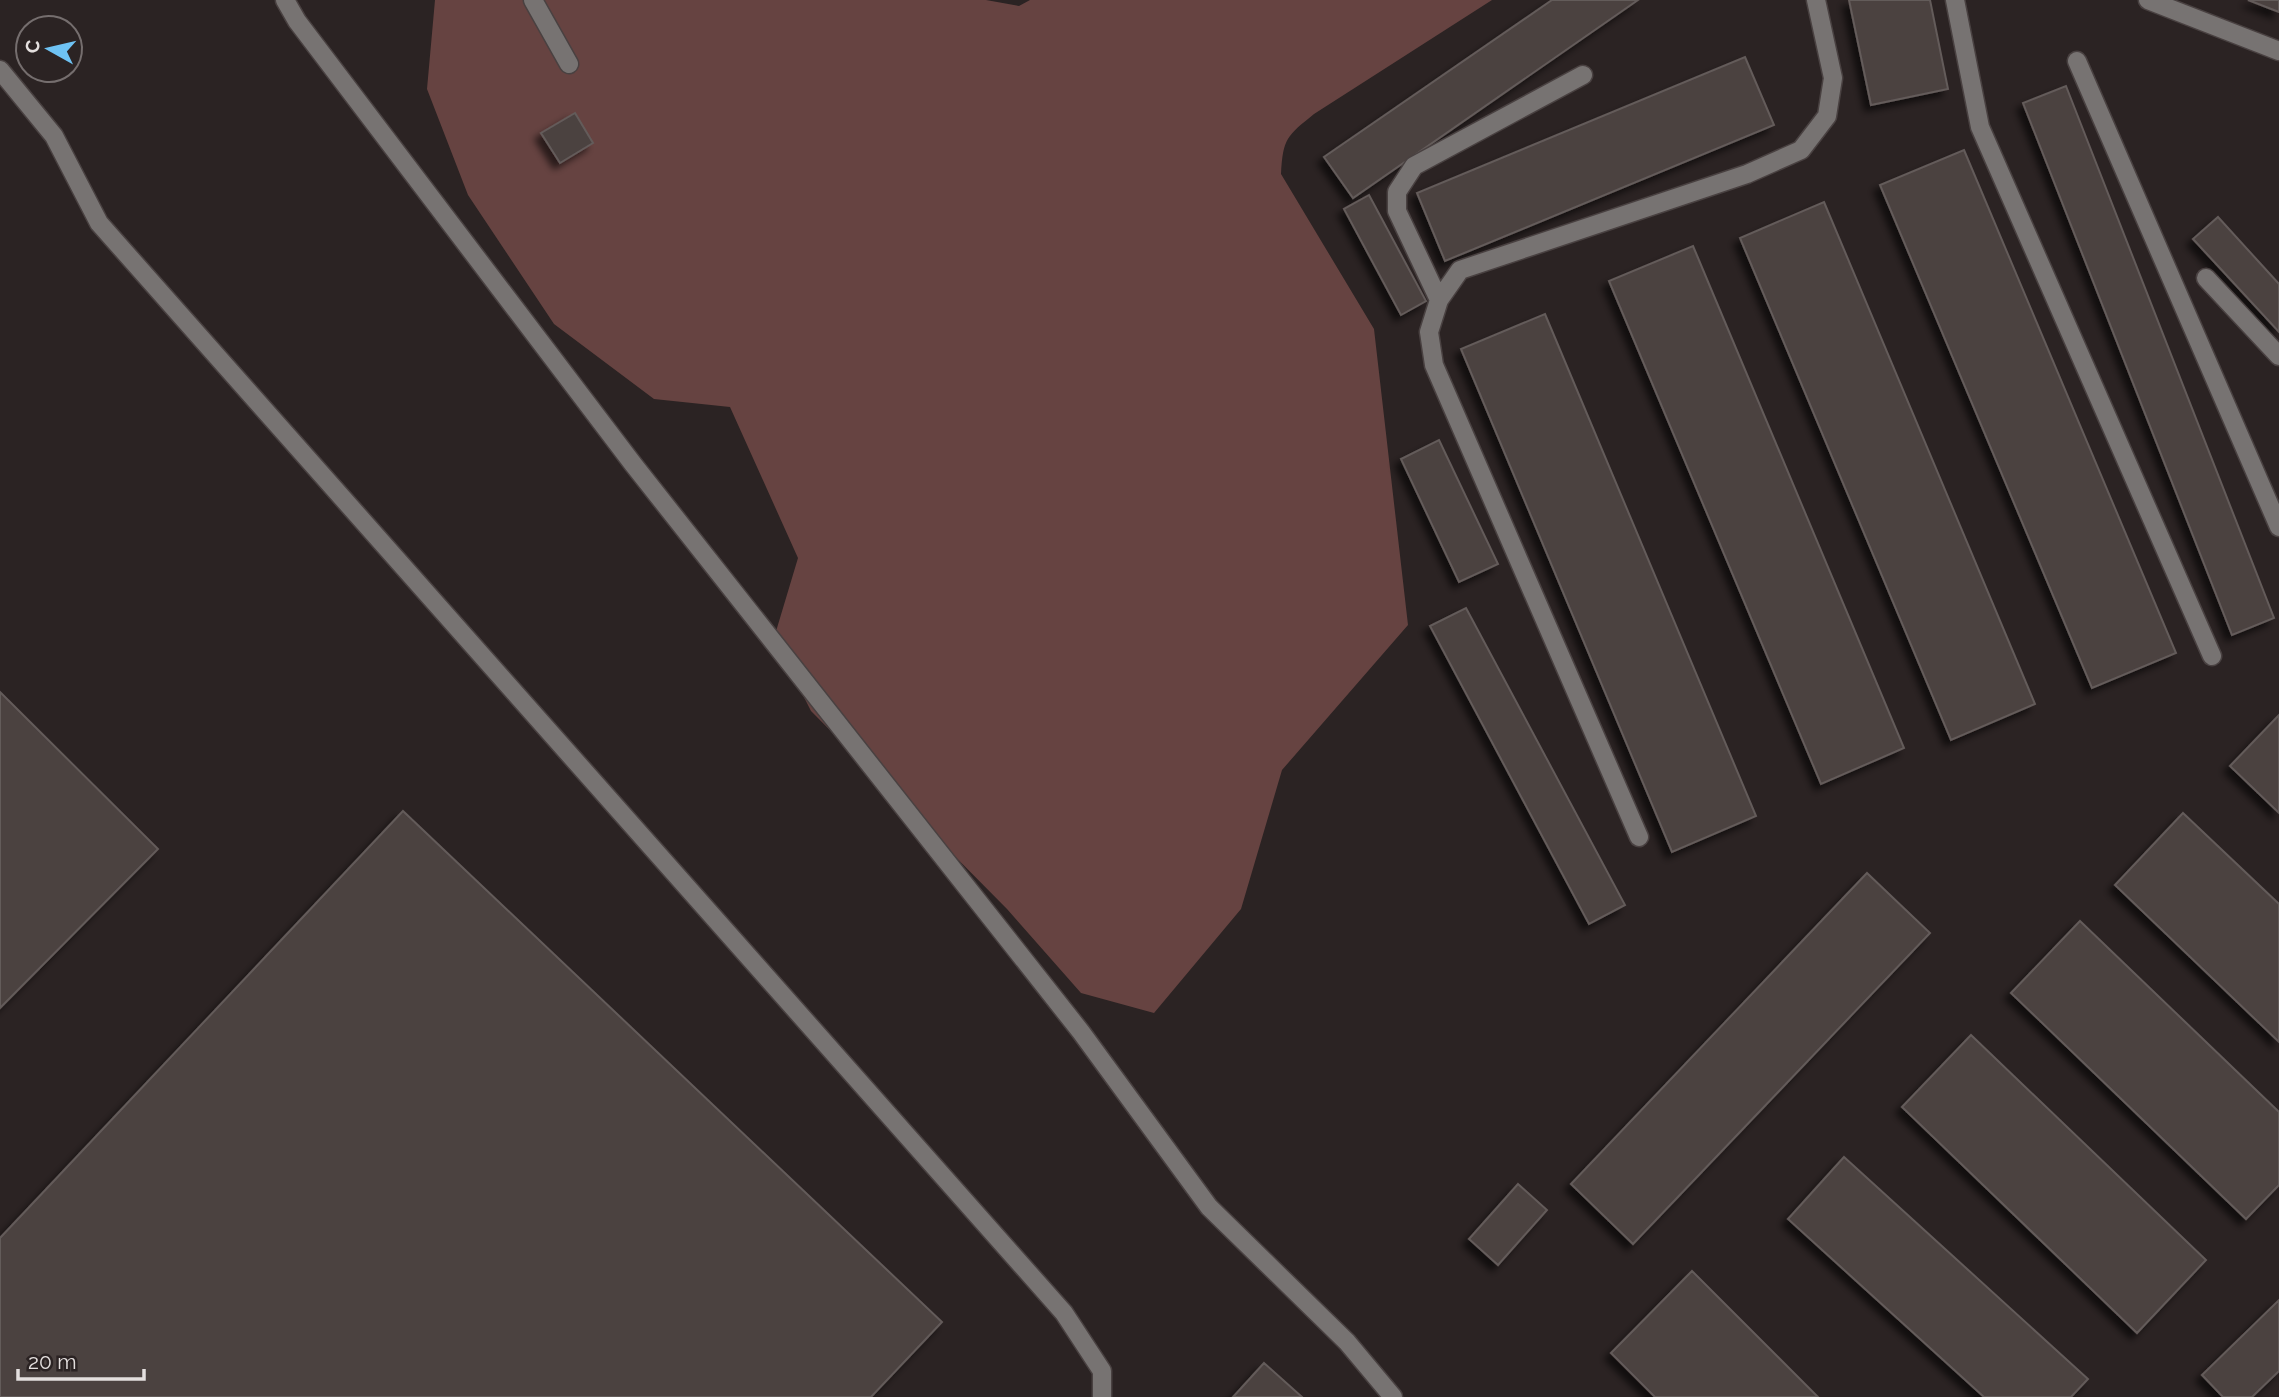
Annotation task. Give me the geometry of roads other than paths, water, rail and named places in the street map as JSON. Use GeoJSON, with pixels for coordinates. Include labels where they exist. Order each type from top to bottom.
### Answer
{"type":"FeatureCollection","features":[{"type":"Feature","properties":{"kind":"street"},"geometry":{"type":"LineString","coordinates":[[285,0],[297,21],[633,464],[1081,1031],[1209,1207],[1347,1342],[1393,1397]]}},
{"type":"Feature","properties":{"kind":"street"},"geometry":{"type":"LineString","coordinates":[[533,0],[569,64]]}},
{"type":"Feature","properties":{"kind":"street"},"geometry":{"type":"LineString","coordinates":[[1639,837],[1434,365],[1429,331],[1438,300],[1460,270],[1747,174],[1801,150],[1827,116],[1833,78],[1816,0]]}},
{"type":"Feature","properties":{"kind":"street"},"geometry":{"type":"LineString","coordinates":[[1955,0],[1980,127],[2212,656]]}},
{"type":"Feature","properties":{"kind":"street"},"geometry":{"type":"LineString","coordinates":[[2148,0],[2279,51]]}},
{"type":"Feature","properties":{"kind":"street"},"geometry":{"type":"LineString","coordinates":[[2077,61],[2279,527]]}},
{"type":"Feature","properties":{"kind":"street"},"geometry":{"type":"LineString","coordinates":[[0,70],[54,136],[99,223],[1064,1312],[1102,1371],[1102,1397]]}},
{"type":"Feature","properties":{"kind":"street"},"geometry":{"type":"LineString","coordinates":[[1438,300],[1397,211],[1396,192],[1414,166],[1583,75]]}},
{"type":"Feature","properties":{"kind":"street"},"geometry":{"type":"LineString","coordinates":[[2206,278],[2279,356]]}}]}
